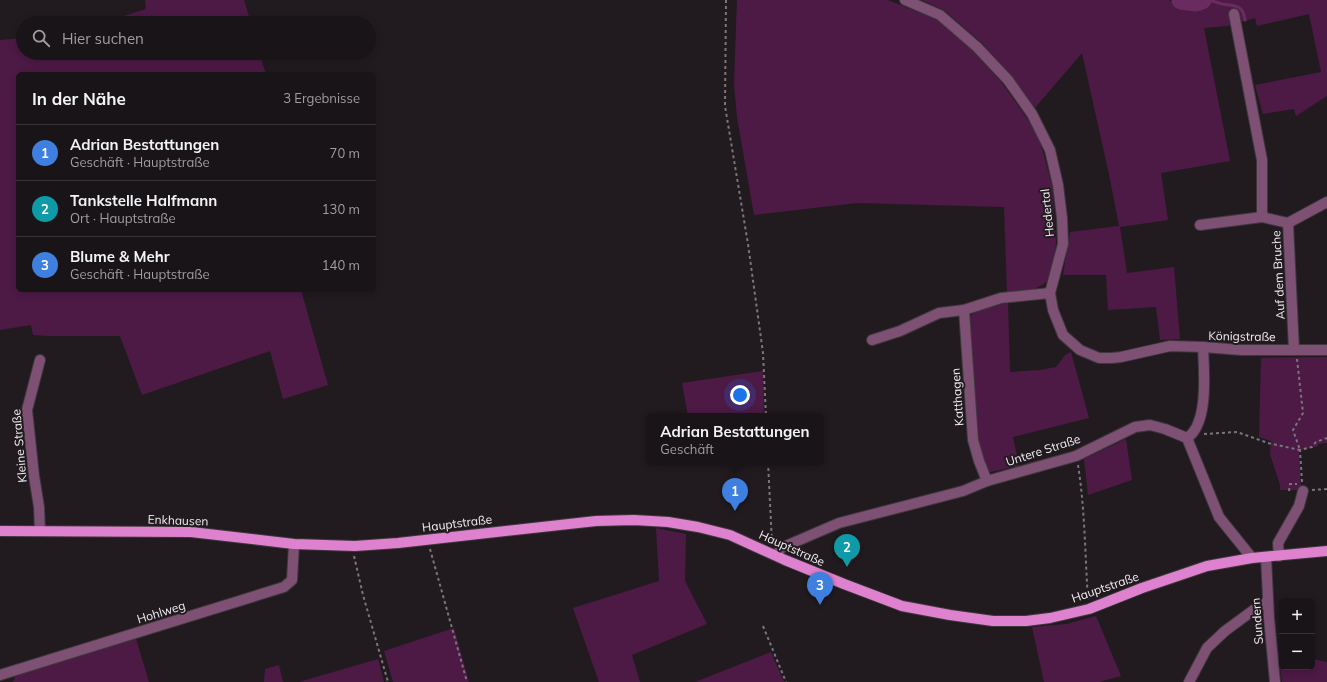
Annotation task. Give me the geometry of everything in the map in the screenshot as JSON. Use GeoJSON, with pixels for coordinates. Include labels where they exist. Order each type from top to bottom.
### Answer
{"type":"FeatureCollection","features":[{"type":"Feature","properties":{"kind":"main road","name":"Hauptstraße"},"geometry":{"type":"LineString","coordinates":[[354,546],[428,540],[596,521],[634,520],[668,522],[730,534],[779,552],[785,560],[902,606],[993,621],[1026,621],[1050,618],[1089,609],[1142,588],[1207,566],[1252,558],[1266,558],[1327,551]]}},
{"type":"Feature","properties":{"kind":"main road","name":"Enkhausen"},"geometry":{"type":"LineString","coordinates":[[0,531],[191,532],[294,544],[354,546]]}},
{"type":"Feature","properties":{"kind":"street","name":"Hedertal"},"geometry":{"type":"LineString","coordinates":[[905,0],[940,15],[977,47],[1008,80],[1032,114],[1050,150],[1058,185],[1063,244],[1050,293],[1053,310],[1063,335],[1080,350],[1099,358],[1121,357],[1170,346],[1203,347]]}},
{"type":"Feature","properties":{"kind":"street"},"geometry":{"type":"LineString","coordinates":[[1234,14],[1262,160],[1262,217]]}},
{"type":"Feature","properties":{"kind":"street","name":"Auf dem Bruche"},"geometry":{"type":"LineString","coordinates":[[1200,225],[1262,217],[1288,223],[1327,202]]}},
{"type":"Feature","properties":{"kind":"street","name":"Auf dem Bruche"},"geometry":{"type":"LineString","coordinates":[[1288,223],[1295,350]]}},
{"type":"Feature","properties":{"kind":"street"},"geometry":{"type":"LineString","coordinates":[[872,340],[900,331],[939,313],[964,310],[1001,298],[1050,293]]}},
{"type":"Feature","properties":{"kind":"street","name":"Katthagen"},"geometry":{"type":"LineString","coordinates":[[964,310],[973,440],[987,481]]}},
{"type":"Feature","properties":{"kind":"street","name":"Königstraße"},"geometry":{"type":"LineString","coordinates":[[1189,437],[1199,422],[1202,406],[1204,377],[1203,347],[1241,350],[1327,350]]}},
{"type":"Feature","properties":{"kind":"street","name":"Kleine Straße"},"geometry":{"type":"LineString","coordinates":[[40,360],[27,410],[34,476],[39,506],[40,531]]}},
{"type":"Feature","properties":{"kind":"street","name":"Untere Straße"},"geometry":{"type":"LineString","coordinates":[[779,552],[839,523],[963,491],[987,481],[1076,456],[1135,427],[1150,425],[1189,437]]}},
{"type":"Feature","properties":{"kind":"street"},"geometry":{"type":"LineString","coordinates":[[1189,437],[1219,517],[1252,558]]}},
{"type":"Feature","properties":{"kind":"street"},"geometry":{"type":"LineString","coordinates":[[1279,556],[1278,543],[1299,506],[1303,491]]}},
{"type":"Feature","properties":{"kind":"street","name":"Hohlweg"},"geometry":{"type":"LineString","coordinates":[[0,675],[284,587],[292,580],[294,544]]}},
{"type":"Feature","properties":{"kind":"street","name":"Sundern"},"geometry":{"type":"LineString","coordinates":[[1266,558],[1275,682]]}},
{"type":"Feature","properties":{"kind":"street"},"geometry":{"type":"LineString","coordinates":[[1189,682],[1207,648],[1225,632],[1259,606],[1268,601]]}},
{"type":"Feature","properties":{"kind":"path"},"geometry":{"type":"LineString","coordinates":[[726,0],[725,106],[748,244],[762,345],[766,413]]}},
{"type":"Feature","properties":{"kind":"path"},"geometry":{"type":"LineString","coordinates":[[1289,491],[1290,484],[1302,484],[1300,450],[1293,430],[1303,413],[1295,350]]}},
{"type":"Feature","properties":{"kind":"path"},"geometry":{"type":"LineString","coordinates":[[1189,437],[1237,432],[1268,443],[1300,450],[1312,447],[1316,442],[1327,438]]}},
{"type":"Feature","properties":{"kind":"path"},"geometry":{"type":"LineString","coordinates":[[1076,456],[1084,511],[1089,609]]}},
{"type":"Feature","properties":{"kind":"path"},"geometry":{"type":"LineString","coordinates":[[768,465],[772,544],[779,552]]}},
{"type":"Feature","properties":{"kind":"path"},"geometry":{"type":"LineString","coordinates":[[1303,491],[1327,489]]}},
{"type":"Feature","properties":{"kind":"path"},"geometry":{"type":"LineString","coordinates":[[428,540],[467,682]]}},
{"type":"Feature","properties":{"kind":"path"},"geometry":{"type":"LineString","coordinates":[[354,546],[353,553],[363,595],[388,682]]}},
{"type":"Feature","properties":{"kind":"path"},"geometry":{"type":"LineString","coordinates":[[763,626],[786,682]]}},
{"type":"Feature","properties":{"kind":"shaded area"},"geometry":{"type":"Polygon","coordinates":[[[145,0],[244,0],[249,16],[124,16],[146,9],[145,0]]]}},
{"type":"Feature","properties":{"kind":"shaded area"},"geometry":{"type":"Polygon","coordinates":[[[737,0],[888,0],[940,21],[972,49],[1002,83],[1038,134],[1052,185],[1056,243],[1052,276],[1044,284],[1032,290],[1007,292],[1004,207],[857,203],[754,215],[737,117],[734,84],[737,0]]]}},
{"type":"Feature","properties":{"kind":"shaded area"},"geometry":{"type":"Polygon","coordinates":[[[922,0],[1168,0],[1187,6],[1193,6],[1212,0],[1327,0],[1327,96],[1296,116],[1294,109],[1263,114],[1255,85],[1321,72],[1309,14],[1257,26],[1255,18],[1227,26],[1204,28],[1230,161],[1161,173],[1168,220],[1120,227],[1127,273],[1174,267],[1180,339],[1160,340],[1156,307],[1108,310],[1106,275],[1063,275],[1070,232],[1119,226],[1082,53],[1034,109],[1013,78],[981,42],[944,10],[922,0]]]}},
{"type":"Feature","properties":{"kind":"shaded area"},"geometry":{"type":"Polygon","coordinates":[[[16,39],[16,60],[261,60],[265,72],[16,72],[16,292],[302,292],[328,385],[283,399],[270,351],[142,395],[120,336],[33,335],[31,325],[0,330],[0,40],[16,39]]]}},
{"type":"Feature","properties":{"kind":"shaded area"},"geometry":{"type":"Polygon","coordinates":[[[1008,303],[1010,372],[1040,370],[1056,367],[1065,355],[1071,352],[1089,418],[1013,437],[1019,466],[990,472],[985,468],[976,435],[969,324],[971,315],[981,309],[1008,303]]]}},
{"type":"Feature","properties":{"kind":"shaded area"},"geometry":{"type":"Polygon","coordinates":[[[1327,357],[1327,443],[1318,444],[1318,446],[1299,451],[1301,490],[1280,490],[1280,485],[1270,454],[1271,441],[1259,437],[1261,358],[1327,357]]]}},
{"type":"Feature","properties":{"kind":"shaded area"},"geometry":{"type":"Polygon","coordinates":[[[763,371],[764,413],[687,413],[682,383],[763,371]]]}},
{"type":"Feature","properties":{"kind":"shaded area"},"geometry":{"type":"Polygon","coordinates":[[[1126,439],[1132,480],[1088,495],[1084,459],[1126,439]]]}},
{"type":"Feature","properties":{"kind":"shaded area"},"geometry":{"type":"Polygon","coordinates":[[[656,528],[686,534],[685,581],[707,624],[632,655],[640,682],[599,682],[573,608],[659,581],[656,528]]]}},
{"type":"Feature","properties":{"kind":"shaded area"},"geometry":{"type":"Polygon","coordinates":[[[1096,616],[1121,676],[1099,682],[1044,682],[1032,627],[1066,624],[1096,616]]]}},
{"type":"Feature","properties":{"kind":"shaded area"},"geometry":{"type":"Polygon","coordinates":[[[454,628],[469,682],[393,682],[384,651],[454,628]]]}},
{"type":"Feature","properties":{"kind":"shaded area"},"geometry":{"type":"Polygon","coordinates":[[[136,639],[149,682],[13,682],[19,673],[136,639]]]}},
{"type":"Feature","properties":{"kind":"shaded area"},"geometry":{"type":"Polygon","coordinates":[[[771,652],[784,682],[695,682],[771,652]]]}},
{"type":"Feature","properties":{"kind":"shaded area"},"geometry":{"type":"Polygon","coordinates":[[[378,659],[384,682],[299,682],[378,659]]]}},
{"type":"Feature","properties":{"kind":"shaded area"},"geometry":{"type":"Polygon","coordinates":[[[1315,660],[1327,662],[1327,682],[1282,682],[1280,670],[1315,670],[1315,660]]]}},
{"type":"Feature","properties":{"kind":"shaded area"},"geometry":{"type":"Polygon","coordinates":[[[279,665],[283,682],[264,682],[265,669],[279,665]]]}},
{"type":"Feature","properties":{"kind":"waterway"},"geometry":{"type":"LineString","coordinates":[[1181,0],[1196,2],[1202,0]]}},
{"type":"Feature","properties":{"kind":"waterway"},"geometry":{"type":"LineString","coordinates":[[1209,0],[1240,8],[1245,20]]}},
{"type":"Feature","properties":{"kind":"place","name":"Adrian Bestattungen"},"geometry":{"type":"Point","coordinates":[735,511]}},
{"type":"Feature","properties":{"kind":"place","name":"Tankstelle Halfmann"},"geometry":{"type":"Point","coordinates":[847,567]}},
{"type":"Feature","properties":{"kind":"place","name":"Blume & Mehr"},"geometry":{"type":"Point","coordinates":[820,605]}}]}
